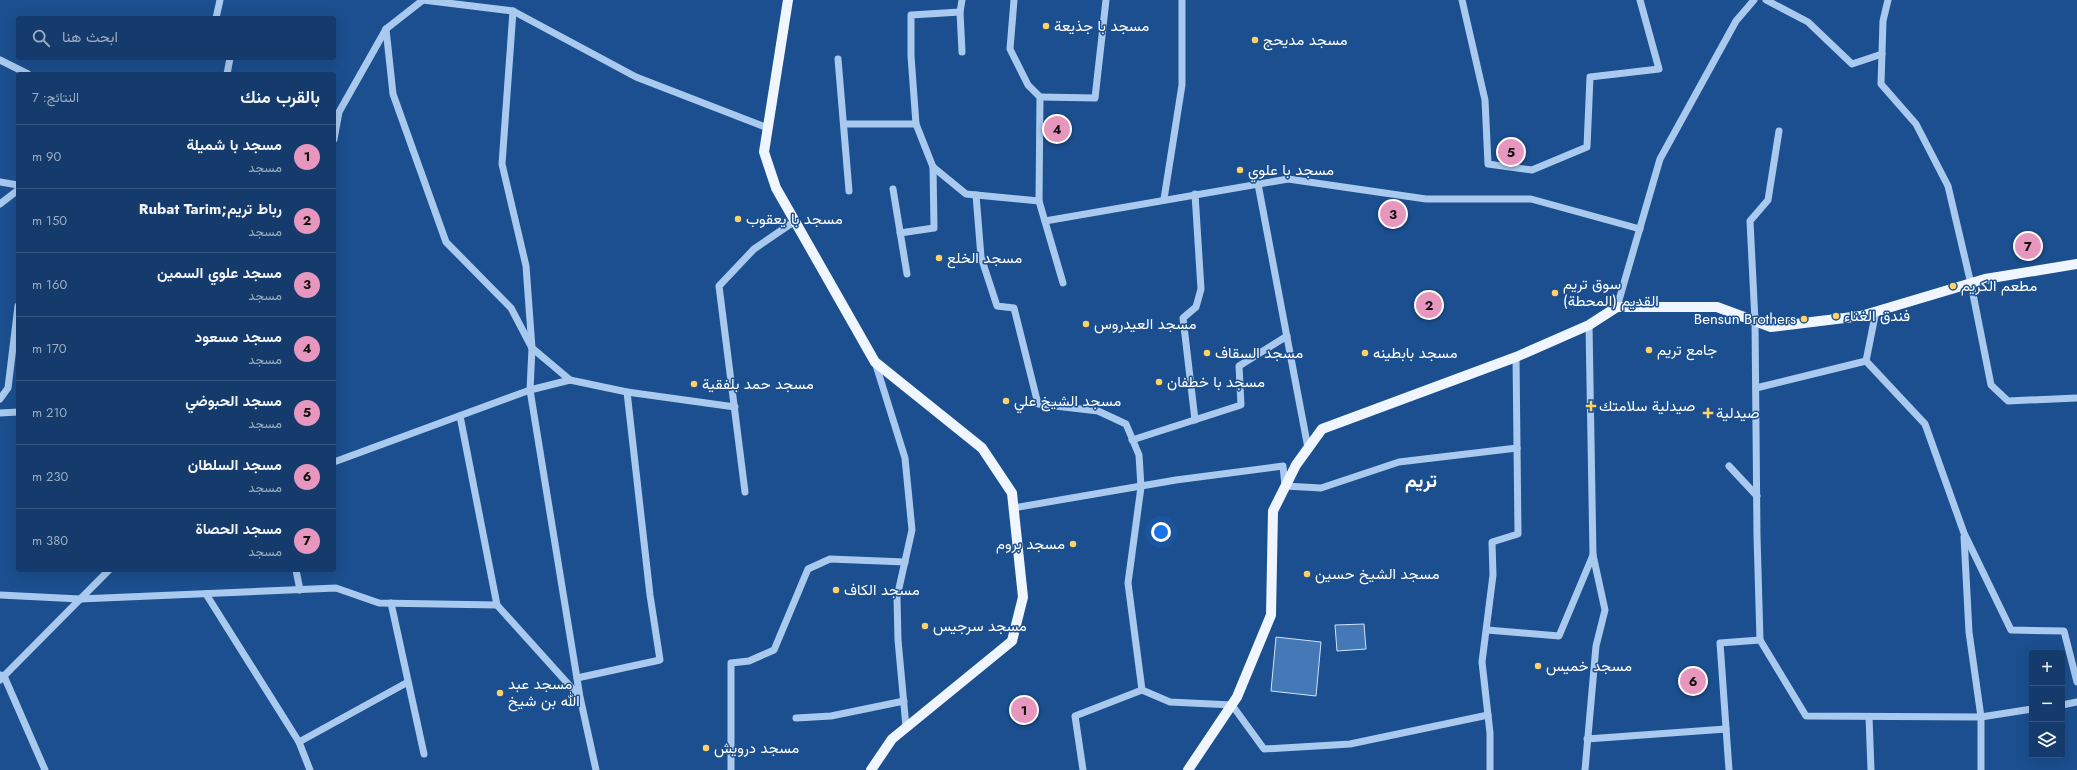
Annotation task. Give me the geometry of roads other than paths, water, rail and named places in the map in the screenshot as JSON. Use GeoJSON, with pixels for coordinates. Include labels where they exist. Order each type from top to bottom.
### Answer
{"type":"FeatureCollection","features":[{"type":"Feature","properties":{"kind":"main road"},"geometry":{"type":"LineString","coordinates":[[788,0],[764,152],[776,188],[875,362],[982,448],[1012,493],[1023,597],[1012,641],[892,739],[872,770]]}},
{"type":"Feature","properties":{"kind":"main road"},"geometry":{"type":"LineString","coordinates":[[1188,770],[1232,705],[1272,615],[1274,510],[1296,465],[1322,429],[1516,358],[1589,325],[1617,307],[1717,307],[1770,327],[1861,316],[1985,280],[2077,264]]}},
{"type":"Feature","properties":{"kind":"street"},"geometry":{"type":"LineString","coordinates":[[216,16],[220,0]]}},
{"type":"Feature","properties":{"kind":"street"},"geometry":{"type":"LineString","coordinates":[[336,121],[339,112],[386,29],[423,0],[513,11],[636,77],[768,128]]}},
{"type":"Feature","properties":{"kind":"street"},"geometry":{"type":"LineString","coordinates":[[962,0],[960,12],[962,52]]}},
{"type":"Feature","properties":{"kind":"street"},"geometry":{"type":"LineString","coordinates":[[1014,0],[1010,49],[1028,85],[1040,97],[1095,98],[1106,0]]}},
{"type":"Feature","properties":{"kind":"street"},"geometry":{"type":"LineString","coordinates":[[1164,199],[1182,85],[1182,0]]}},
{"type":"Feature","properties":{"kind":"street"},"geometry":{"type":"LineString","coordinates":[[1462,0],[1485,100],[1488,164],[1532,170],[1586,147],[1590,77],[1659,69],[1640,0]]}},
{"type":"Feature","properties":{"kind":"street"},"geometry":{"type":"LineString","coordinates":[[1617,307],[1660,159],[1736,21],[1754,0]]}},
{"type":"Feature","properties":{"kind":"street"},"geometry":{"type":"LineString","coordinates":[[1766,0],[1808,22],[1852,64],[1882,54]]}},
{"type":"Feature","properties":{"kind":"street"},"geometry":{"type":"LineString","coordinates":[[1888,0],[1883,21],[1881,84],[1916,124],[1948,186],[1971,284],[1991,385],[2008,401],[2077,398]]}},
{"type":"Feature","properties":{"kind":"street"},"geometry":{"type":"LineString","coordinates":[[513,11],[502,164],[526,266],[532,348],[530,390],[580,697],[596,770]]}},
{"type":"Feature","properties":{"kind":"street"},"geometry":{"type":"LineString","coordinates":[[900,233],[934,228],[933,167],[916,124],[911,56],[911,15],[960,12]]}},
{"type":"Feature","properties":{"kind":"street"},"geometry":{"type":"LineString","coordinates":[[386,29],[393,94],[446,242],[511,308],[532,348],[570,380]]}},
{"type":"Feature","properties":{"kind":"street"},"geometry":{"type":"LineString","coordinates":[[838,59],[849,191]]}},
{"type":"Feature","properties":{"kind":"street"},"geometry":{"type":"LineString","coordinates":[[0,60],[24,72]]}},
{"type":"Feature","properties":{"kind":"street"},"geometry":{"type":"LineString","coordinates":[[227,72],[230,60]]}},
{"type":"Feature","properties":{"kind":"street"},"geometry":{"type":"LineString","coordinates":[[1040,97],[1039,201],[1063,282]]}},
{"type":"Feature","properties":{"kind":"street"},"geometry":{"type":"LineString","coordinates":[[844,124],[916,124]]}},
{"type":"Feature","properties":{"kind":"street"},"geometry":{"type":"LineString","coordinates":[[1779,131],[1768,200],[1750,221],[1755,321],[1760,640],[1806,716],[1981,717],[2029,709]]}},
{"type":"Feature","properties":{"kind":"street"},"geometry":{"type":"LineString","coordinates":[[933,167],[966,194],[1039,201]]}},
{"type":"Feature","properties":{"kind":"street"},"geometry":{"type":"LineString","coordinates":[[1045,221],[1164,199],[1288,179],[1426,198],[1531,199],[1640,229]]}},
{"type":"Feature","properties":{"kind":"street"},"geometry":{"type":"LineString","coordinates":[[0,182],[16,185]]}},
{"type":"Feature","properties":{"kind":"street"},"geometry":{"type":"LineString","coordinates":[[1258,184],[1308,448]]}},
{"type":"Feature","properties":{"kind":"street"},"geometry":{"type":"LineString","coordinates":[[893,189],[907,274]]}},
{"type":"Feature","properties":{"kind":"street"},"geometry":{"type":"LineString","coordinates":[[0,204],[16,192]]}},
{"type":"Feature","properties":{"kind":"street"},"geometry":{"type":"LineString","coordinates":[[1195,194],[1201,289],[1196,307],[1183,318],[1195,420]]}},
{"type":"Feature","properties":{"kind":"street"},"geometry":{"type":"LineString","coordinates":[[976,195],[981,257],[997,306],[1014,308],[1038,404],[1098,410],[1126,424],[1139,455],[1140,487],[1128,583],[1142,690]]}},
{"type":"Feature","properties":{"kind":"street"},"geometry":{"type":"LineString","coordinates":[[745,492],[720,286],[754,249],[795,221]]}},
{"type":"Feature","properties":{"kind":"street"},"geometry":{"type":"LineString","coordinates":[[1866,361],[1876,311]]}},
{"type":"Feature","properties":{"kind":"street"},"geometry":{"type":"LineString","coordinates":[[0,399],[8,388],[16,322]]}},
{"type":"Feature","properties":{"kind":"street"},"geometry":{"type":"LineString","coordinates":[[1585,770],[1596,646],[1605,610],[1593,555],[1589,325]]}},
{"type":"Feature","properties":{"kind":"street"},"geometry":{"type":"LineString","coordinates":[[1132,440],[1241,405],[1239,366],[1287,336]]}},
{"type":"Feature","properties":{"kind":"street"},"geometry":{"type":"LineString","coordinates":[[1490,770],[1488,715],[1482,662],[1494,575],[1492,542],[1518,534],[1516,358]]}},
{"type":"Feature","properties":{"kind":"street"},"geometry":{"type":"LineString","coordinates":[[1756,388],[1866,361]]}},
{"type":"Feature","properties":{"kind":"street"},"geometry":{"type":"LineString","coordinates":[[1866,361],[1925,424],[1964,533],[2011,630],[2064,631],[2077,682]]}},
{"type":"Feature","properties":{"kind":"street"},"geometry":{"type":"LineString","coordinates":[[875,362],[904,458],[912,530],[897,597],[898,640],[906,727]]}},
{"type":"Feature","properties":{"kind":"street"},"geometry":{"type":"LineString","coordinates":[[336,461],[530,390],[570,380],[627,392],[735,407]]}},
{"type":"Feature","properties":{"kind":"street"},"geometry":{"type":"LineString","coordinates":[[577,678],[660,660],[650,595],[627,392]]}},
{"type":"Feature","properties":{"kind":"street"},"geometry":{"type":"LineString","coordinates":[[0,413],[16,412]]}},
{"type":"Feature","properties":{"kind":"street"},"geometry":{"type":"LineString","coordinates":[[460,416],[497,605],[580,697]]}},
{"type":"Feature","properties":{"kind":"street"},"geometry":{"type":"LineString","coordinates":[[1013,508],[1176,480],[1284,466],[1285,486],[1321,488],[1399,462],[1517,448]]}},
{"type":"Feature","properties":{"kind":"street"},"geometry":{"type":"LineString","coordinates":[[1729,466],[1757,496]]}},
{"type":"Feature","properties":{"kind":"street"},"geometry":{"type":"LineString","coordinates":[[1964,533],[1969,632],[1981,717],[1981,770]]}},
{"type":"Feature","properties":{"kind":"street"},"geometry":{"type":"LineString","coordinates":[[1487,630],[1559,636],[1593,555]]}},
{"type":"Feature","properties":{"kind":"street"},"geometry":{"type":"LineString","coordinates":[[729,770],[731,663],[749,661],[774,650],[808,569],[830,559],[905,562]]}},
{"type":"Feature","properties":{"kind":"street"},"geometry":{"type":"LineString","coordinates":[[45,770],[1,677],[107,572]]}},
{"type":"Feature","properties":{"kind":"street"},"geometry":{"type":"LineString","coordinates":[[296,572],[300,590]]}},
{"type":"Feature","properties":{"kind":"street"},"geometry":{"type":"LineString","coordinates":[[0,595],[80,599],[336,588],[379,603],[497,605]]}},
{"type":"Feature","properties":{"kind":"street"},"geometry":{"type":"LineString","coordinates":[[206,594],[299,742],[310,770]]}},
{"type":"Feature","properties":{"kind":"street"},"geometry":{"type":"LineString","coordinates":[[391,603],[424,754]]}},
{"type":"Feature","properties":{"kind":"street"},"geometry":{"type":"LineString","coordinates":[[1729,770],[1720,643],[1760,640]]}},
{"type":"Feature","properties":{"kind":"street"},"geometry":{"type":"LineString","coordinates":[[299,742],[408,682]]}},
{"type":"Feature","properties":{"kind":"street"},"geometry":{"type":"LineString","coordinates":[[1083,770],[1075,716],[1142,690],[1170,702],[1232,705],[1264,749],[1350,744],[1488,715]]}},
{"type":"Feature","properties":{"kind":"street"},"geometry":{"type":"LineString","coordinates":[[796,718],[831,716],[904,701]]}},
{"type":"Feature","properties":{"kind":"street"},"geometry":{"type":"LineString","coordinates":[[2065,704],[2077,702]]}},
{"type":"Feature","properties":{"kind":"street"},"geometry":{"type":"LineString","coordinates":[[1868,717],[1871,770]]}},
{"type":"Feature","properties":{"kind":"street"},"geometry":{"type":"LineString","coordinates":[[1587,739],[1726,729]]}},
{"type":"Feature","properties":{"kind":"place","name":"مسجد با جذيعة"},"geometry":{"type":"Point","coordinates":[1046,26]}},
{"type":"Feature","properties":{"kind":"place","name":"مسجد مديحج"},"geometry":{"type":"Point","coordinates":[1255,40]}},
{"type":"Feature","properties":{"kind":"place","name":"مسجد مسعود"},"geometry":{"type":"Point","coordinates":[1057,129]}},
{"type":"Feature","properties":{"kind":"place","name":"مسجد الحبوضي"},"geometry":{"type":"Point","coordinates":[1511,152]}},
{"type":"Feature","properties":{"kind":"place","name":"مسجد با علوي"},"geometry":{"type":"Point","coordinates":[1240,170]}},
{"type":"Feature","properties":{"kind":"place","name":"مسجد علوي السمين"},"geometry":{"type":"Point","coordinates":[1393,214]}},
{"type":"Feature","properties":{"kind":"place","name":"مسجد با يعقوب"},"geometry":{"type":"Point","coordinates":[738,219]}},
{"type":"Feature","properties":{"kind":"place","name":"مسجد الحصاة"},"geometry":{"type":"Point","coordinates":[2028,246]}},
{"type":"Feature","properties":{"kind":"place","name":"مسجد الخلع"},"geometry":{"type":"Point","coordinates":[939,258]}},
{"type":"Feature","properties":{"kind":"place","name":"مطعم الكريم"},"geometry":{"type":"Point","coordinates":[1953,286]}},
{"type":"Feature","properties":{"kind":"place","name":"سوق تريم القديم (المحطة)"},"geometry":{"type":"Point","coordinates":[1555,293]}},
{"type":"Feature","properties":{"kind":"place","name":"رباط تريم;Rubat Tarim"},"geometry":{"type":"Point","coordinates":[1429,305]}},
{"type":"Feature","properties":{"kind":"place","name":"فندق الغناء"},"geometry":{"type":"Point","coordinates":[1836,316]}},
{"type":"Feature","properties":{"kind":"place","name":"Bensun Brothers"},"geometry":{"type":"Point","coordinates":[1804,319]}},
{"type":"Feature","properties":{"kind":"place","name":"مسجد العيدروس"},"geometry":{"type":"Point","coordinates":[1086,324]}},
{"type":"Feature","properties":{"kind":"place","name":"جامع تريم"},"geometry":{"type":"Point","coordinates":[1649,350]}},
{"type":"Feature","properties":{"kind":"place","name":"مسجد السقاف"},"geometry":{"type":"Point","coordinates":[1207,353]}},
{"type":"Feature","properties":{"kind":"place","name":"مسجد بابطينه"},"geometry":{"type":"Point","coordinates":[1365,353]}},
{"type":"Feature","properties":{"kind":"place","name":"مسجد با خطفان"},"geometry":{"type":"Point","coordinates":[1159,382]}},
{"type":"Feature","properties":{"kind":"place","name":"مسجد حمد بلفقية"},"geometry":{"type":"Point","coordinates":[694,384]}},
{"type":"Feature","properties":{"kind":"place","name":"مسجد الشيخ علي"},"geometry":{"type":"Point","coordinates":[1006,401]}},
{"type":"Feature","properties":{"kind":"place","name":"صيدلية سلامتك"},"geometry":{"type":"Point","coordinates":[1591,406]}},
{"type":"Feature","properties":{"kind":"place","name":"صيدلية"},"geometry":{"type":"Point","coordinates":[1708,413]}},
{"type":"Feature","properties":{"kind":"place","name":"مسجد بروم"},"geometry":{"type":"Point","coordinates":[1073,544]}},
{"type":"Feature","properties":{"kind":"place","name":"مسجد الشيخ حسين"},"geometry":{"type":"Point","coordinates":[1307,574]}},
{"type":"Feature","properties":{"kind":"place","name":"مسجد الكاف"},"geometry":{"type":"Point","coordinates":[836,590]}},
{"type":"Feature","properties":{"kind":"place","name":"مسجد سرجيس"},"geometry":{"type":"Point","coordinates":[925,626]}},
{"type":"Feature","properties":{"kind":"place","name":"مسجد خميس"},"geometry":{"type":"Point","coordinates":[1538,666]}},
{"type":"Feature","properties":{"kind":"place","name":"مسجد السلطان"},"geometry":{"type":"Point","coordinates":[1693,681]}},
{"type":"Feature","properties":{"kind":"place","name":"مسجد عبد الله بن شيخ"},"geometry":{"type":"Point","coordinates":[500,693]}},
{"type":"Feature","properties":{"kind":"place","name":"مسجد با شميلة"},"geometry":{"type":"Point","coordinates":[1024,710]}},
{"type":"Feature","properties":{"kind":"place","name":"مسجد درويش"},"geometry":{"type":"Point","coordinates":[706,748]}},
{"type":"Feature","properties":{"kind":"district","name":"تريم"},"geometry":{"type":"Point","coordinates":[1421,480]}}]}
